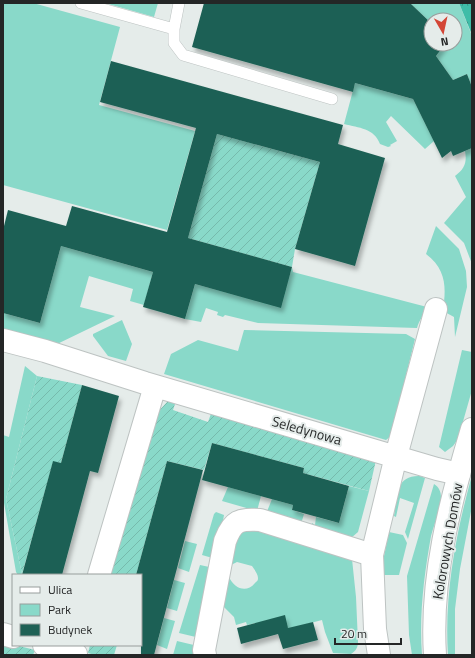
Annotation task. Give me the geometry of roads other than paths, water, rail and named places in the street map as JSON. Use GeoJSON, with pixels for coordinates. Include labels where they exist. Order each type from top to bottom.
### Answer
{"type":"FeatureCollection","features":[{"type":"Feature","properties":{"kind":"street"},"geometry":{"type":"LineString","coordinates":[[379,655],[375,629],[372,555],[396,456],[436,309]]}},
{"type":"Feature","properties":{"kind":"street","name":"Seledynowa"},"geometry":{"type":"LineString","coordinates":[[3,340],[45,351],[155,386],[437,469],[459,474]]}},
{"type":"Feature","properties":{"kind":"street"},"geometry":{"type":"LineString","coordinates":[[99,574],[155,386]]}},
{"type":"Feature","properties":{"kind":"street","name":"Kolorowych Domów"},"geometry":{"type":"LineString","coordinates":[[435,655],[435,606],[446,525],[472,429]]}},
{"type":"Feature","properties":{"kind":"street"},"geometry":{"type":"LineString","coordinates":[[205,655],[205,646],[225,541],[235,522],[260,520],[372,555]]}},
{"type":"Feature","properties":{"kind":"street"},"geometry":{"type":"LineString","coordinates":[[50,646],[77,651]]}},
{"type":"Feature","properties":{"kind":"lane"},"geometry":{"type":"LineString","coordinates":[[81,3],[174,29]]}},
{"type":"Feature","properties":{"kind":"lane"},"geometry":{"type":"LineString","coordinates":[[179,3],[174,29],[174,43],[183,55],[332,99]]}}]}
